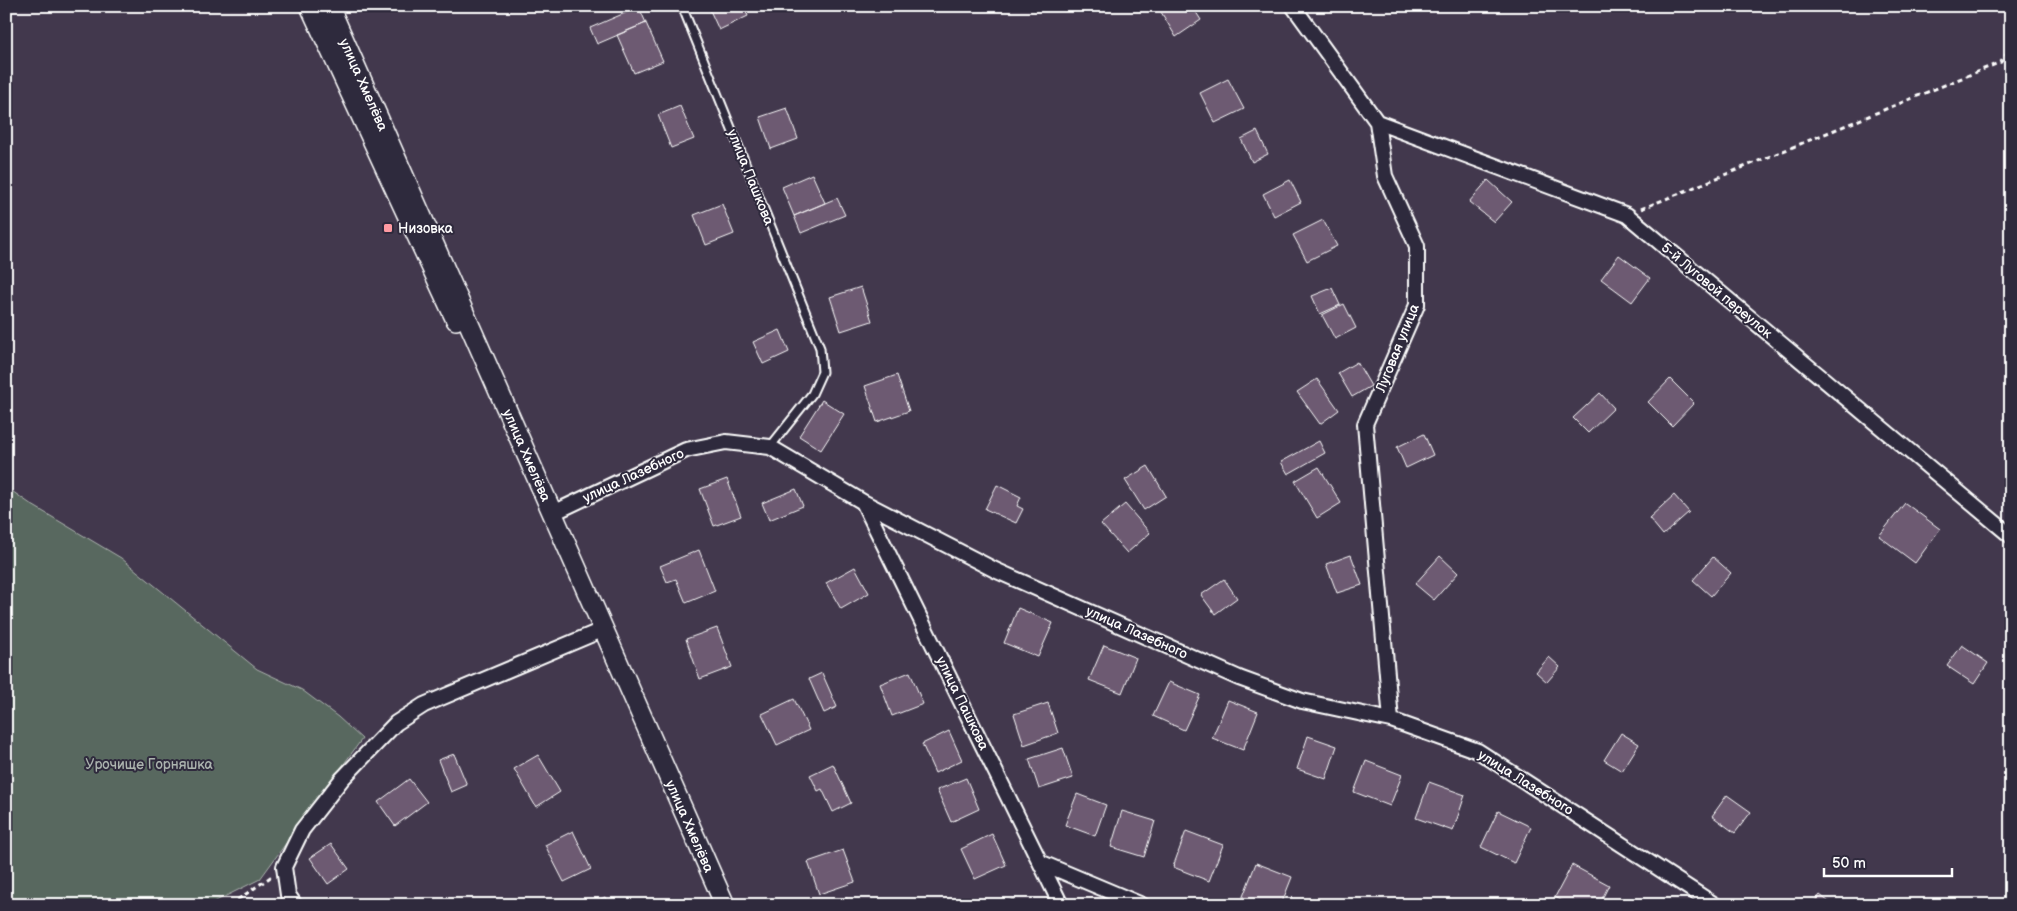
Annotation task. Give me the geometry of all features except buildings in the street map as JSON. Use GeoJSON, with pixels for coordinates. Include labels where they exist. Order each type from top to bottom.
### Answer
{"type":"FeatureCollection","features":[{"type":"Feature","properties":{"kind":"main road"},"geometry":{"type":"LineString","coordinates":[[310,6],[502,418],[551,514]]}},
{"type":"Feature","properties":{"kind":"main road","name":"улица Хмелёва"},"geometry":{"type":"LineString","coordinates":[[329,6],[473,329],[602,630],[725,905]]}},
{"type":"Feature","properties":{"kind":"street","name":"Луговая улица"},"geometry":{"type":"LineString","coordinates":[[1293,6],[1377,122],[1385,176],[1417,246],[1417,305],[1365,424],[1392,720]]}},
{"type":"Feature","properties":{"kind":"street","name":"5-й Луговой переулок"},"geometry":{"type":"LineString","coordinates":[[1377,122],[1627,215],[2011,536]]}},
{"type":"Feature","properties":{"kind":"street","name":"улица Лазебного"},"geometry":{"type":"LineString","coordinates":[[551,514],[686,450],[726,442],[770,447],[864,502],[995,570],[1239,678],[1302,702],[1392,720],[1478,751],[1715,905]]}},
{"type":"Feature","properties":{"kind":"street","name":"улица Пашкова"},"geometry":{"type":"LineString","coordinates":[[864,502],[1061,905]]}},
{"type":"Feature","properties":{"kind":"street"},"geometry":{"type":"LineString","coordinates":[[295,905],[288,895],[284,867],[302,830],[342,779],[396,723],[424,705],[602,630]]}},
{"type":"Feature","properties":{"kind":"street"},"geometry":{"type":"LineString","coordinates":[[1042,863],[1142,905]]}},
{"type":"Feature","properties":{"kind":"lane","name":"улица Пашкова"},"geometry":{"type":"LineString","coordinates":[[682,6],[820,348],[822,372],[812,394],[770,447]]}},
{"type":"Feature","properties":{"kind":"path"},"geometry":{"type":"LineString","coordinates":[[1627,215],[2001,62],[2011,47]]}},
{"type":"Feature","properties":{"kind":"path"},"geometry":{"type":"LineString","coordinates":[[230,905],[284,867]]}},
{"type":"Feature","properties":{"kind":"green space","name":"Урочище Горняшка"},"geometry":{"type":"Polygon","coordinates":[[[6,487],[32,505],[121,558],[257,669],[302,690],[338,717],[362,739],[260,879],[208,905],[6,905],[6,487]]]}},
{"type":"Feature","properties":{"kind":"place","name":"Низовка"},"geometry":{"type":"Point","coordinates":[388,228]}}]}
